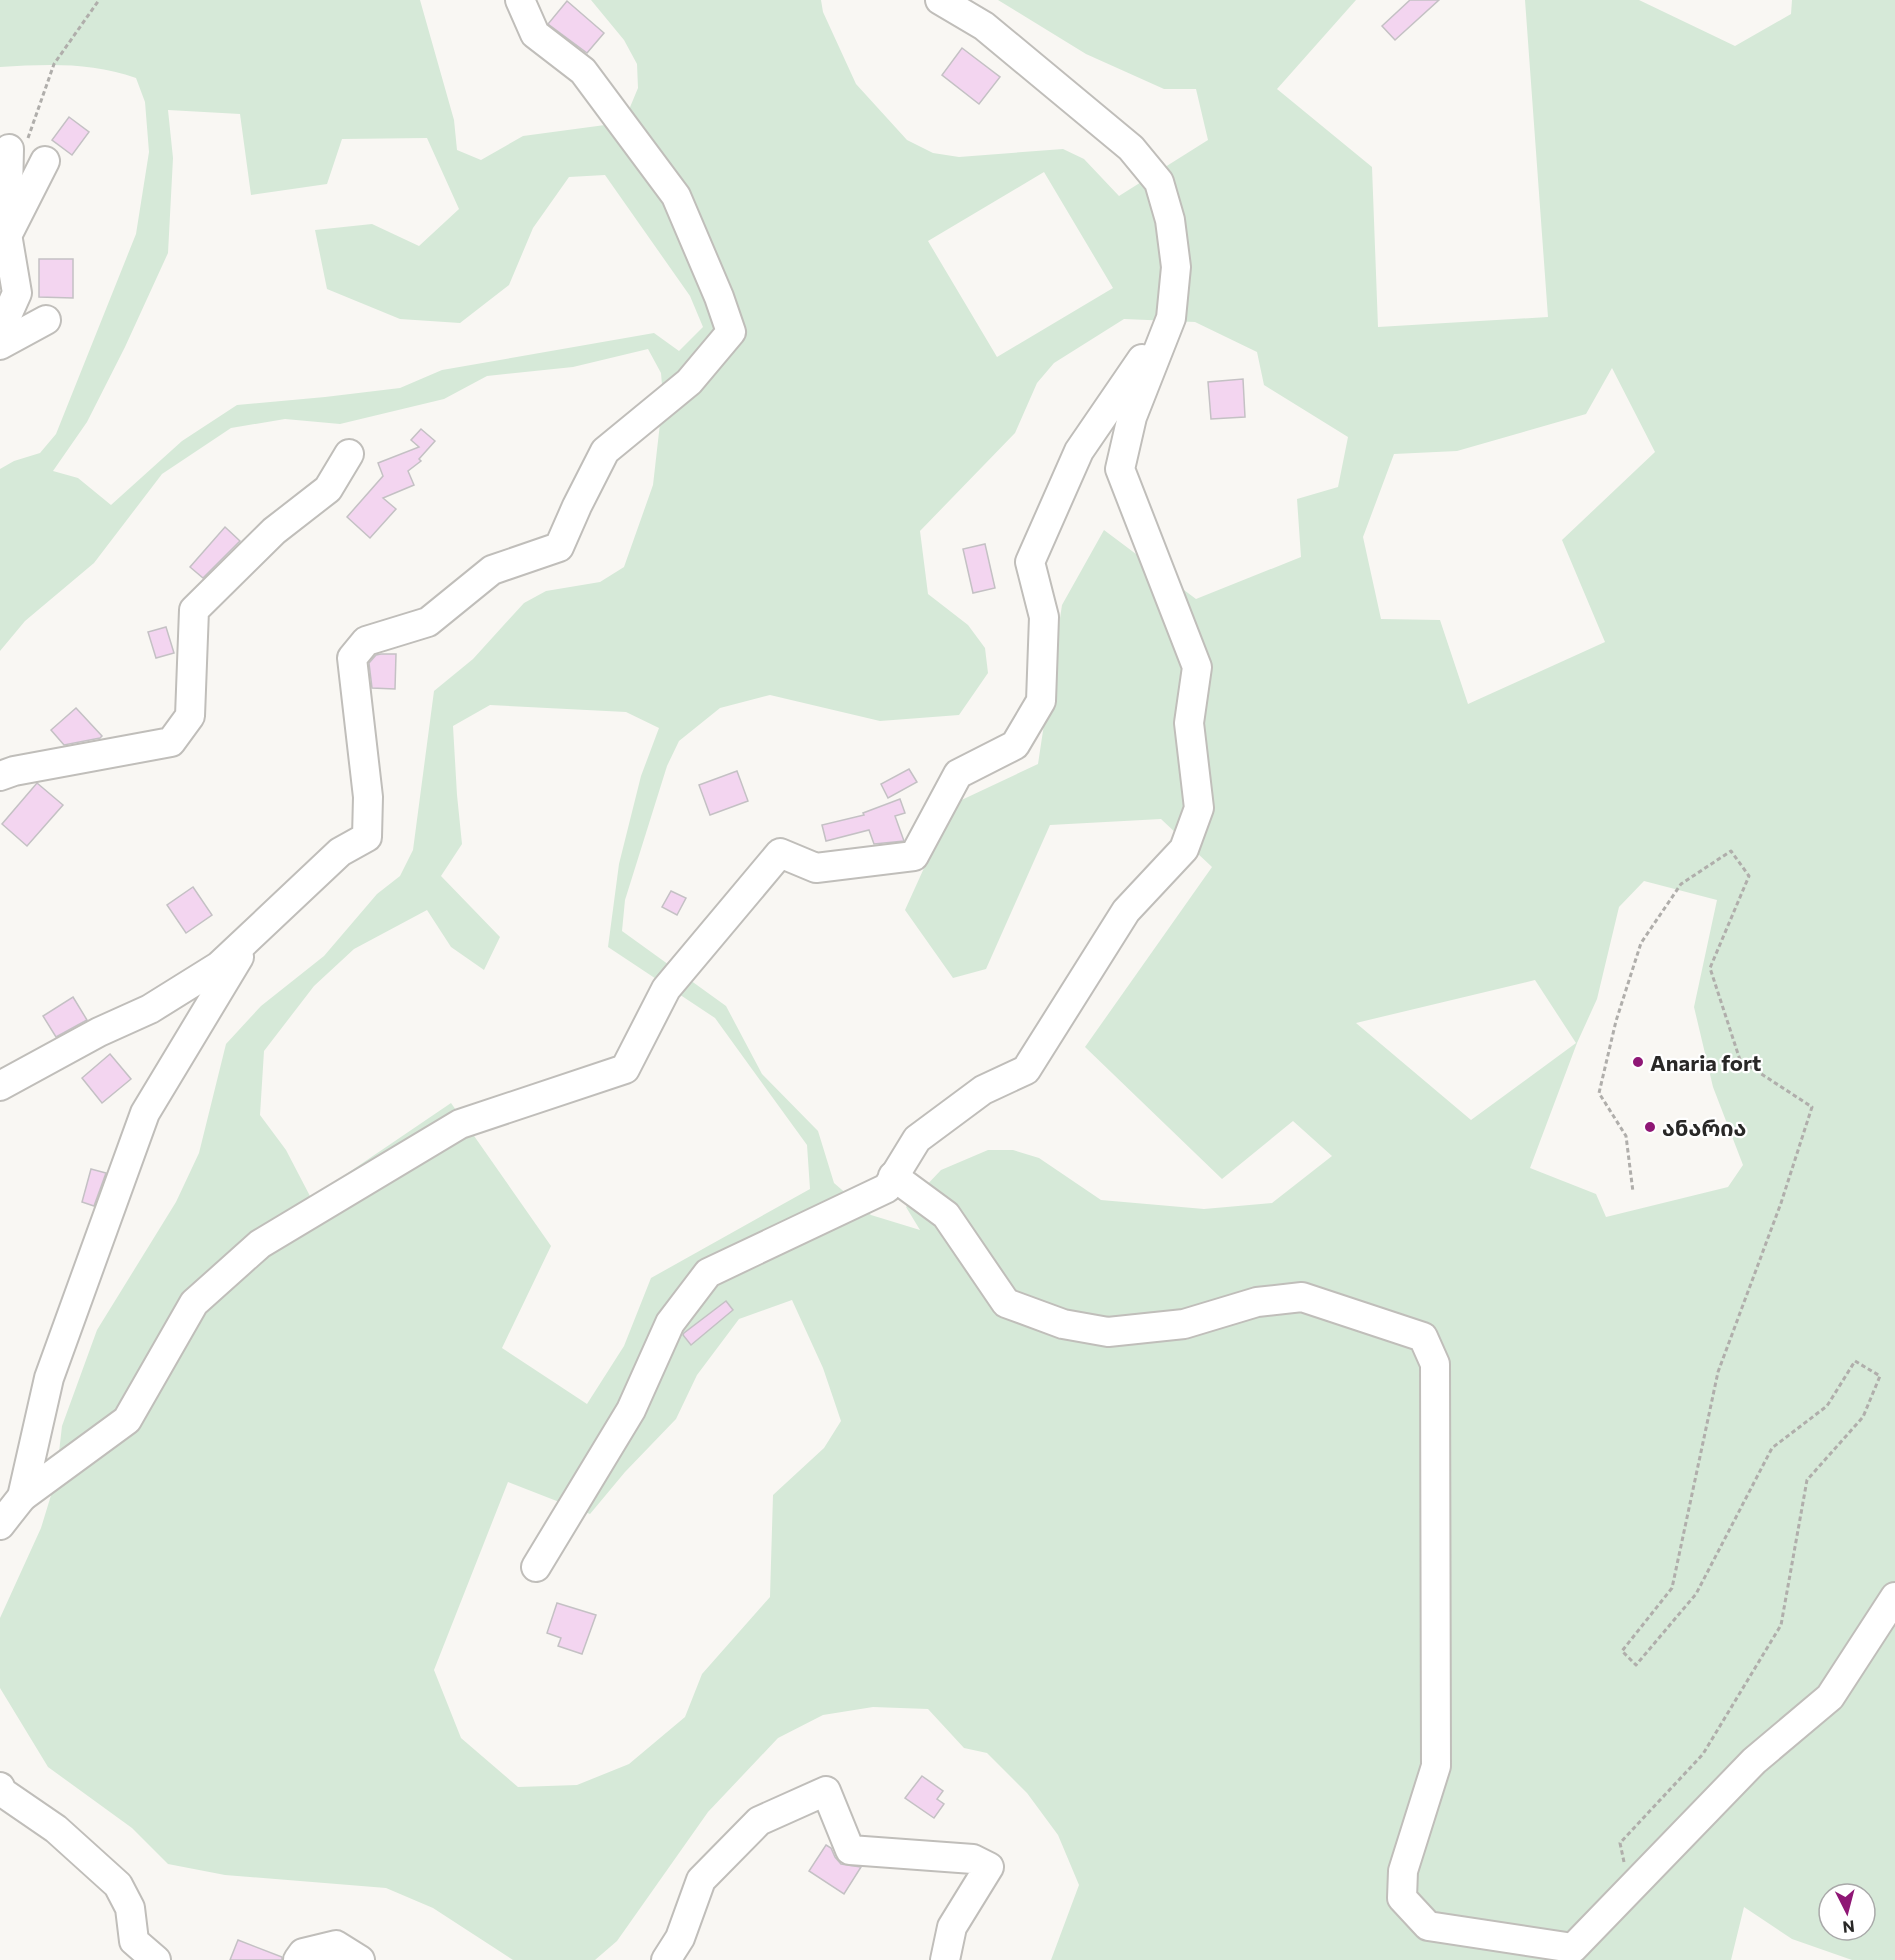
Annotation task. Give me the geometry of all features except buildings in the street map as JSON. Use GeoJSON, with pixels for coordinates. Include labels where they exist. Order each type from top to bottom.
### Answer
{"type":"FeatureCollection","features":[{"type":"Feature","properties":{"kind":"street"},"geometry":{"type":"LineString","coordinates":[[0,1086],[99,1032],[150,1009],[219,966],[340,852],[367,837],[368,797],[352,658],[366,641],[428,622],[492,570],[559,547],[605,451],[689,382],[731,332],[719,297],[676,196],[584,71],[535,34],[519,0]]}},
{"type":"Feature","properties":{"kind":"street"},"geometry":{"type":"LineString","coordinates":[[536,1567],[631,1410],[670,1323],[708,1273],[887,1188],[917,1138],[983,1090],[1026,1070],[1126,911],[1184,849],[1199,808],[1189,723],[1197,667],[1120,469],[1132,417],[1171,318],[1176,267],[1170,220],[1159,182],[1131,148],[984,26],[940,0]]}},
{"type":"Feature","properties":{"kind":"street"},"geometry":{"type":"LineString","coordinates":[[0,331],[17,293],[7,234],[9,149]]}},
{"type":"Feature","properties":{"kind":"street"},"geometry":{"type":"LineString","coordinates":[[7,234],[45,161]]}},
{"type":"Feature","properties":{"kind":"street"},"geometry":{"type":"LineString","coordinates":[[0,1525],[22,1497],[127,1420],[194,1303],[260,1244],[460,1124],[625,1069],[666,989],[780,853],[816,868],[914,856],[958,774],[1016,745],[1041,701],[1044,617],[1030,562],[1079,451],[1171,318]]}},
{"type":"Feature","properties":{"kind":"street"},"geometry":{"type":"LineString","coordinates":[[0,345],[46,320]]}},
{"type":"Feature","properties":{"kind":"street"},"geometry":{"type":"LineString","coordinates":[[0,776],[14,771],[171,742],[190,716],[194,610],[274,531],[328,489],[349,454]]}},
{"type":"Feature","properties":{"kind":"street"},"geometry":{"type":"LineString","coordinates":[[22,1497],[49,1378],[145,1113],[254,933]]}},
{"type":"Feature","properties":{"kind":"street"},"geometry":{"type":"LineString","coordinates":[[893,1176],[946,1215],[1006,1304],[1063,1324],[1108,1332],[1184,1324],[1257,1302],[1302,1297],[1423,1337],[1435,1364],[1436,1766],[1403,1871],[1402,1898],[1428,1926],[1573,1948],[1754,1761],[1830,1697],[1895,1597]]}},
{"type":"Feature","properties":{"kind":"street"},"geometry":{"type":"LineString","coordinates":[[0,1787],[2,1792],[56,1829],[118,1885],[130,1908],[134,1941],[156,1960]]}},
{"type":"Feature","properties":{"kind":"street"},"geometry":{"type":"LineString","coordinates":[[666,1960],[680,1938],[701,1880],[759,1821],[826,1791],[850,1850],[973,1859],[989,1867],[952,1927],[945,1960]]}},
{"type":"Feature","properties":{"kind":"street"},"geometry":{"type":"LineString","coordinates":[[298,1960],[303,1953],[336,1945],[360,1960]]}},
{"type":"Feature","properties":{"kind":"path"},"geometry":{"type":"LineString","coordinates":[[9,149],[23,151],[54,64],[99,0]]}},
{"type":"Feature","properties":{"kind":"path"},"geometry":{"type":"LineString","coordinates":[[1630,1890],[1620,1843],[1703,1754],[1781,1625],[1808,1480],[1863,1417],[1880,1376],[1855,1361],[1827,1406],[1772,1448],[1696,1594],[1636,1665],[1622,1651],[1672,1588],[1718,1372],[1781,1203],[1812,1107],[1740,1060],[1710,968],[1749,876],[1731,851],[1681,885],[1641,943],[1616,1021],[1599,1093],[1626,1136],[1633,1192]]}},
{"type":"Feature","properties":{"kind":"green space"},"geometry":{"type":"Polygon","coordinates":[[[0,0],[420,0],[454,120],[457,150],[481,160],[523,136],[605,125],[628,112],[638,88],[637,64],[624,40],[591,0],[821,0],[823,12],[856,84],[907,140],[933,153],[959,157],[1063,149],[1084,159],[1119,196],[1208,140],[1196,89],[1164,89],[1086,54],[998,0],[1356,0],[1277,89],[1372,167],[1378,327],[1548,317],[1525,0],[1639,0],[1735,46],[1791,14],[1792,0],[1895,0],[1895,1960],[1852,1960],[1792,1939],[1744,1907],[1731,1960],[1051,1960],[1079,1885],[1058,1835],[1027,1793],[987,1753],[964,1748],[928,1709],[873,1707],[823,1715],[778,1738],[708,1812],[617,1941],[595,1960],[513,1960],[433,1908],[386,1888],[225,1875],[168,1864],[132,1828],[48,1767],[0,1688],[0,1618],[41,1528],[56,1479],[62,1426],[97,1330],[176,1202],[199,1153],[226,1044],[261,1006],[324,956],[377,894],[400,876],[413,850],[434,691],[473,659],[524,603],[546,591],[600,582],[624,567],[653,485],[663,397],[661,373],[648,349],[573,367],[487,376],[444,399],[340,424],[285,419],[231,428],[162,474],[94,563],[25,621],[0,651],[0,469],[14,461],[40,453],[56,434],[136,234],[149,152],[145,102],[136,78],[102,69],[52,65],[0,67],[0,0]],[[168,110],[173,158],[168,253],[125,347],[87,422],[53,471],[78,478],[111,505],[182,441],[237,405],[400,388],[442,370],[654,333],[679,351],[703,327],[690,296],[605,175],[569,177],[533,228],[509,285],[460,323],[400,319],[327,289],[315,230],[372,224],[419,246],[459,209],[427,138],[342,139],[327,184],[251,195],[240,114],[168,110]],[[1044,172],[928,241],[997,357],[1113,288],[1044,172]],[[1124,319],[1054,363],[1037,383],[1015,433],[920,531],[928,594],[968,625],[985,648],[988,673],[959,715],[880,721],[770,695],[720,708],[679,741],[667,766],[625,900],[622,931],[726,1006],[762,1074],[818,1131],[834,1183],[871,1215],[920,1230],[906,1207],[941,1170],[988,1150],[1013,1150],[1039,1158],[1101,1200],[1204,1209],[1272,1203],[1332,1156],[1293,1121],[1222,1179],[1085,1047],[1212,867],[1161,819],[1050,825],[986,969],[953,978],[905,910],[953,804],[1038,764],[1062,605],[1104,530],[1196,599],[1301,557],[1297,499],[1338,487],[1348,437],[1264,385],[1257,352],[1195,322],[1124,319]],[[1612,368],[1586,414],[1457,451],[1394,454],[1363,537],[1381,619],[1440,620],[1468,704],[1605,642],[1562,540],[1655,452],[1612,368]],[[490,705],[453,726],[462,844],[441,876],[500,937],[484,970],[451,947],[427,910],[354,949],[314,986],[264,1051],[260,1115],[286,1150],[311,1198],[451,1103],[551,1246],[502,1348],[587,1404],[624,1346],[651,1278],[810,1189],[807,1145],[715,1018],[608,947],[619,864],[641,776],[659,728],[626,712],[490,705]],[[1644,881],[1619,907],[1597,999],[1577,1043],[1530,1168],[1596,1194],[1606,1217],[1728,1187],[1743,1165],[1713,1087],[1694,1007],[1717,900],[1644,881]],[[1535,980],[1356,1023],[1471,1120],[1576,1043],[1535,980]],[[792,1300],[739,1319],[697,1375],[676,1419],[625,1472],[590,1514],[508,1482],[434,1670],[461,1738],[518,1787],[577,1785],[629,1764],[685,1717],[702,1674],[770,1597],[773,1495],[824,1448],[841,1421],[823,1368],[792,1300]]]}},
{"type":"Feature","properties":{"kind":"place","name":"Anaria fort"},"geometry":{"type":"Point","coordinates":[1638,1062]}},
{"type":"Feature","properties":{"kind":"place","name":"ანარია"},"geometry":{"type":"Point","coordinates":[1650,1127]}}]}
